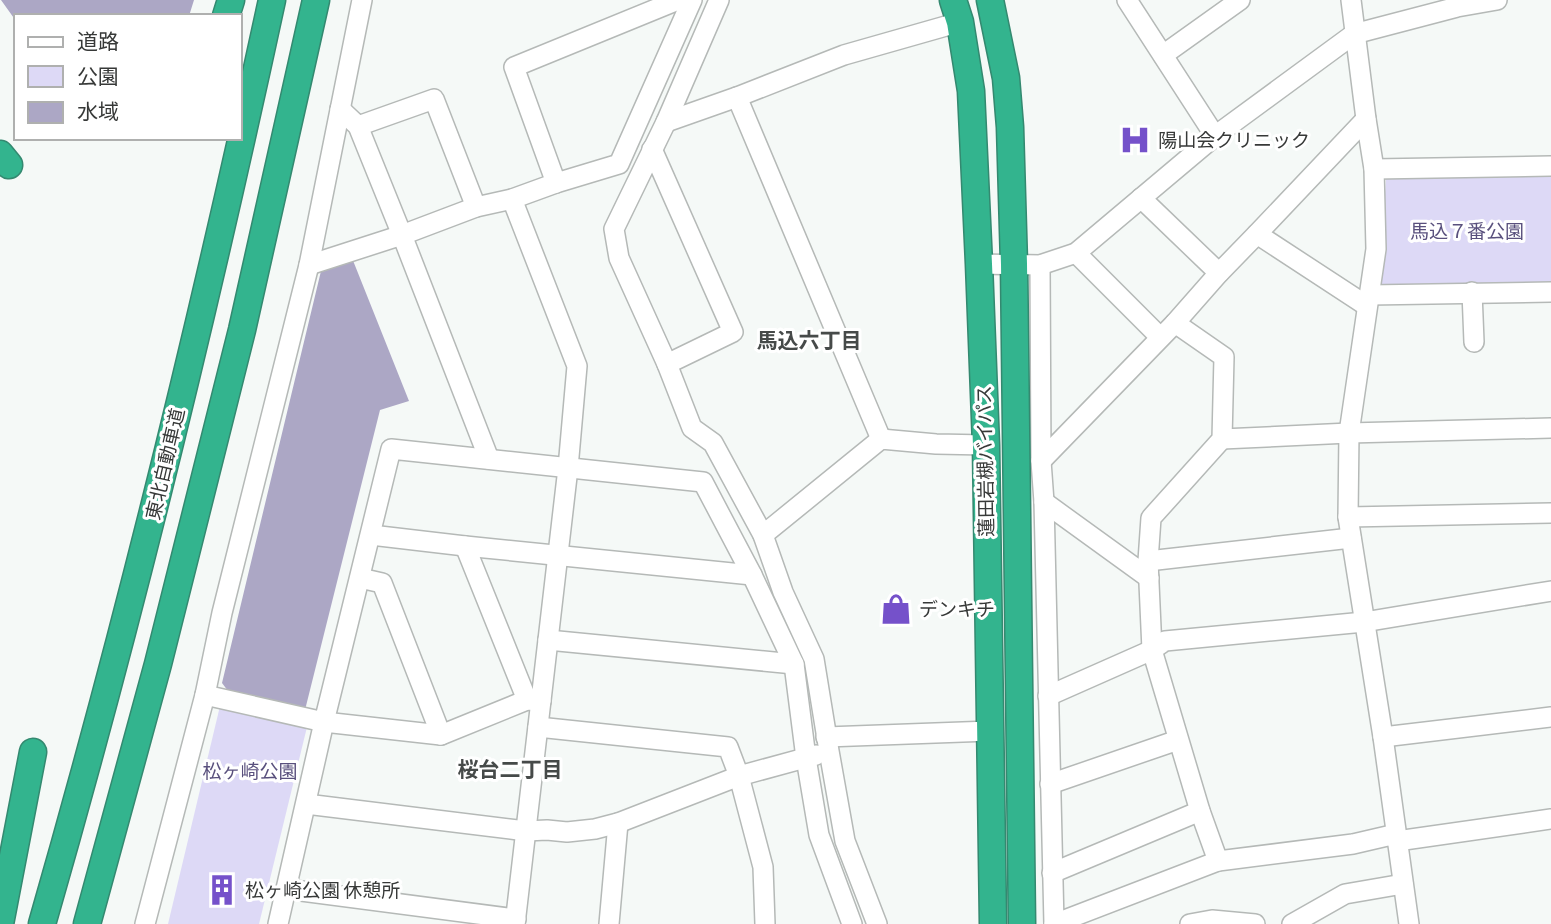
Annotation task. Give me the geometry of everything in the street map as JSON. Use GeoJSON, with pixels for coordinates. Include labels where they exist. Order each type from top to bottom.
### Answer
{"type":"FeatureCollection","features":[{"type":"Feature","properties":{"kind":"highway","name":"東北自動車道"},"geometry":{"type":"LineString","coordinates":[[242,133],[272,0]]}},
{"type":"Feature","properties":{"kind":"highway"},"geometry":{"type":"LineString","coordinates":[[87,924],[155,677],[239,344],[316,0]]}},
{"type":"Feature","properties":{"kind":"highway","name":"蓮田岩槻バイパス"},"geometry":{"type":"LineString","coordinates":[[990,0],[1006,78],[1027,265],[1022,924]]}},
{"type":"Feature","properties":{"kind":"highway","name":"蓮田岩槻バイパス"},"geometry":{"type":"LineString","coordinates":[[956,11],[971,91],[979,264],[986,445],[993,924]]}},
{"type":"Feature","properties":{"kind":"highway","name":"東北自動車道"},"geometry":{"type":"LineString","coordinates":[[42,924],[149,531],[240,140]]}},
{"type":"Feature","properties":{"kind":"highway"},"geometry":{"type":"LineString","coordinates":[[0,924],[33,751]]}},
{"type":"Feature","properties":{"kind":"street"},"geometry":{"type":"LineString","coordinates":[[556,183],[514,67],[678,0]]}},
{"type":"Feature","properties":{"kind":"street"},"geometry":{"type":"LineString","coordinates":[[309,265],[476,206],[512,199],[619,164],[692,0]]}},
{"type":"Feature","properties":{"kind":"street"},"geometry":{"type":"LineString","coordinates":[[719,0],[614,229],[620,258],[692,428],[713,443],[762,535],[783,592],[814,659],[845,841],[877,924]]}},
{"type":"Feature","properties":{"kind":"street"},"geometry":{"type":"LineString","coordinates":[[1127,0],[1215,136]]}},
{"type":"Feature","properties":{"kind":"street"},"geometry":{"type":"LineString","coordinates":[[1163,55],[1240,0]]}},
{"type":"Feature","properties":{"kind":"street"},"geometry":{"type":"LineString","coordinates":[[1350,0],[1374,169],[1376,249],[1349,433],[1348,517],[1409,924]]}},
{"type":"Feature","properties":{"kind":"street"},"geometry":{"type":"LineString","coordinates":[[979,264],[1027,265],[1076,253],[1215,136],[1354,34],[1456,4],[1497,0]]}},
{"type":"Feature","properties":{"kind":"street"},"geometry":{"type":"LineString","coordinates":[[145,924],[205,695],[222,613],[309,265],[340,109],[366,1]]}},
{"type":"Feature","properties":{"kind":"street"},"geometry":{"type":"LineString","coordinates":[[636,126],[659,135],[737,97],[956,11]]}},
{"type":"Feature","properties":{"kind":"street"},"geometry":{"type":"LineString","coordinates":[[737,97],[881,439]]}},
{"type":"Feature","properties":{"kind":"street"},"geometry":{"type":"LineString","coordinates":[[358,126],[434,99],[476,206]]}},
{"type":"Feature","properties":{"kind":"street"},"geometry":{"type":"LineString","coordinates":[[340,109],[358,126],[489,459]]}},
{"type":"Feature","properties":{"kind":"street"},"geometry":{"type":"LineString","coordinates":[[1041,461],[1366,119]]}},
{"type":"Feature","properties":{"kind":"street"},"geometry":{"type":"LineString","coordinates":[[659,135],[733,332],[667,364]]}},
{"type":"Feature","properties":{"kind":"street"},"geometry":{"type":"LineString","coordinates":[[1374,169],[1551,166]]}},
{"type":"Feature","properties":{"kind":"street"},"geometry":{"type":"LineString","coordinates":[[1142,198],[1219,273]]}},
{"type":"Feature","properties":{"kind":"street"},"geometry":{"type":"LineString","coordinates":[[512,199],[577,366],[548,640],[534,701]]}},
{"type":"Feature","properties":{"kind":"street"},"geometry":{"type":"LineString","coordinates":[[1257,234],[1368,301],[1472,292],[1551,292]]}},
{"type":"Feature","properties":{"kind":"street"},"geometry":{"type":"LineString","coordinates":[[1076,253],[1168,330],[1224,356],[1222,439],[1151,518],[1149,570],[1152,650],[1200,811],[1219,861]]}},
{"type":"Feature","properties":{"kind":"street"},"geometry":{"type":"LineString","coordinates":[[1027,265],[1044,502],[1054,924],[1219,861],[1551,819]]}},
{"type":"Feature","properties":{"kind":"street"},"geometry":{"type":"LineString","coordinates":[[1472,292],[1474,342]]}},
{"type":"Feature","properties":{"kind":"street"},"geometry":{"type":"LineString","coordinates":[[1222,439],[1551,428]]}},
{"type":"Feature","properties":{"kind":"street"},"geometry":{"type":"LineString","coordinates":[[762,535],[881,439],[986,445]]}},
{"type":"Feature","properties":{"kind":"street"},"geometry":{"type":"LineString","coordinates":[[278,924],[391,449],[703,482],[752,575],[794,664],[819,835],[852,924]]}},
{"type":"Feature","properties":{"kind":"street"},"geometry":{"type":"LineString","coordinates":[[1044,502],[1149,570],[1351,538]]}},
{"type":"Feature","properties":{"kind":"street"},"geometry":{"type":"LineString","coordinates":[[1348,517],[1551,513]]}},
{"type":"Feature","properties":{"kind":"street"},"geometry":{"type":"LineString","coordinates":[[371,535],[752,575]]}},
{"type":"Feature","properties":{"kind":"street"},"geometry":{"type":"LineString","coordinates":[[286,889],[516,921],[538,727],[534,701],[465,546]]}},
{"type":"Feature","properties":{"kind":"street"},"geometry":{"type":"LineString","coordinates":[[360,578],[382,583],[441,736]]}},
{"type":"Feature","properties":{"kind":"street"},"geometry":{"type":"LineString","coordinates":[[1048,696],[1152,650],[1165,641],[1364,622],[1551,591]]}},
{"type":"Feature","properties":{"kind":"street"},"geometry":{"type":"LineString","coordinates":[[548,640],[794,664]]}},
{"type":"Feature","properties":{"kind":"street"},"geometry":{"type":"LineString","coordinates":[[205,695],[324,722],[441,736],[534,701]]}},
{"type":"Feature","properties":{"kind":"street"},"geometry":{"type":"LineString","coordinates":[[1383,737],[1551,718]]}},
{"type":"Feature","properties":{"kind":"street"},"geometry":{"type":"LineString","coordinates":[[538,727],[728,747],[739,776],[763,867],[765,924]]}},
{"type":"Feature","properties":{"kind":"street"},"geometry":{"type":"LineString","coordinates":[[306,804],[526,831],[567,832],[618,823],[739,776],[806,758],[828,744],[990,731]]}},
{"type":"Feature","properties":{"kind":"street"},"geometry":{"type":"LineString","coordinates":[[1050,785],[1178,740]]}},
{"type":"Feature","properties":{"kind":"street"},"geometry":{"type":"LineString","coordinates":[[1052,873],[1200,811]]}},
{"type":"Feature","properties":{"kind":"street"},"geometry":{"type":"LineString","coordinates":[[609,924],[618,823]]}},
{"type":"Feature","properties":{"kind":"street"},"geometry":{"type":"LineString","coordinates":[[1292,924],[1345,894],[1403,884]]}},
{"type":"Feature","properties":{"kind":"street"},"geometry":{"type":"LineString","coordinates":[[1190,924],[1212,920],[1255,924]]}},
{"type":"Feature","properties":{"kind":"green space","name":"馬込７番公園"},"geometry":{"type":"Polygon","coordinates":[[[1551,175],[1551,283],[1379,287],[1386,179],[1551,175]]]}},
{"type":"Feature","properties":{"kind":"green space","name":"松ヶ崎公園"},"geometry":{"type":"Polygon","coordinates":[[[220,706],[307,727],[259,924],[168,924],[220,706]]]}},
{"type":"Feature","properties":{"kind":"water"},"geometry":{"type":"Polygon","coordinates":[[[1,0],[194,0],[190,14],[14,14],[14,18],[1,0]]]}},
{"type":"Feature","properties":{"kind":"water"},"geometry":{"type":"Polygon","coordinates":[[[352,258],[409,401],[380,410],[305,710],[228,691],[222,683],[321,271],[352,258]]]}},
{"type":"Feature","properties":{"kind":"place","name":"陽山会クリニック"},"geometry":{"type":"Point","coordinates":[1135,140]}},
{"type":"Feature","properties":{"kind":"place","name":"デンキチ"},"geometry":{"type":"Point","coordinates":[896,609]}},
{"type":"Feature","properties":{"kind":"place","name":"松ヶ崎公園 休憩所"},"geometry":{"type":"Point","coordinates":[222,890]}},
{"type":"Feature","properties":{"kind":"district","name":"馬込六丁目"},"geometry":{"type":"Point","coordinates":[809,341]}},
{"type":"Feature","properties":{"kind":"district","name":"桜台二丁目"},"geometry":{"type":"Point","coordinates":[510,770]}}]}
